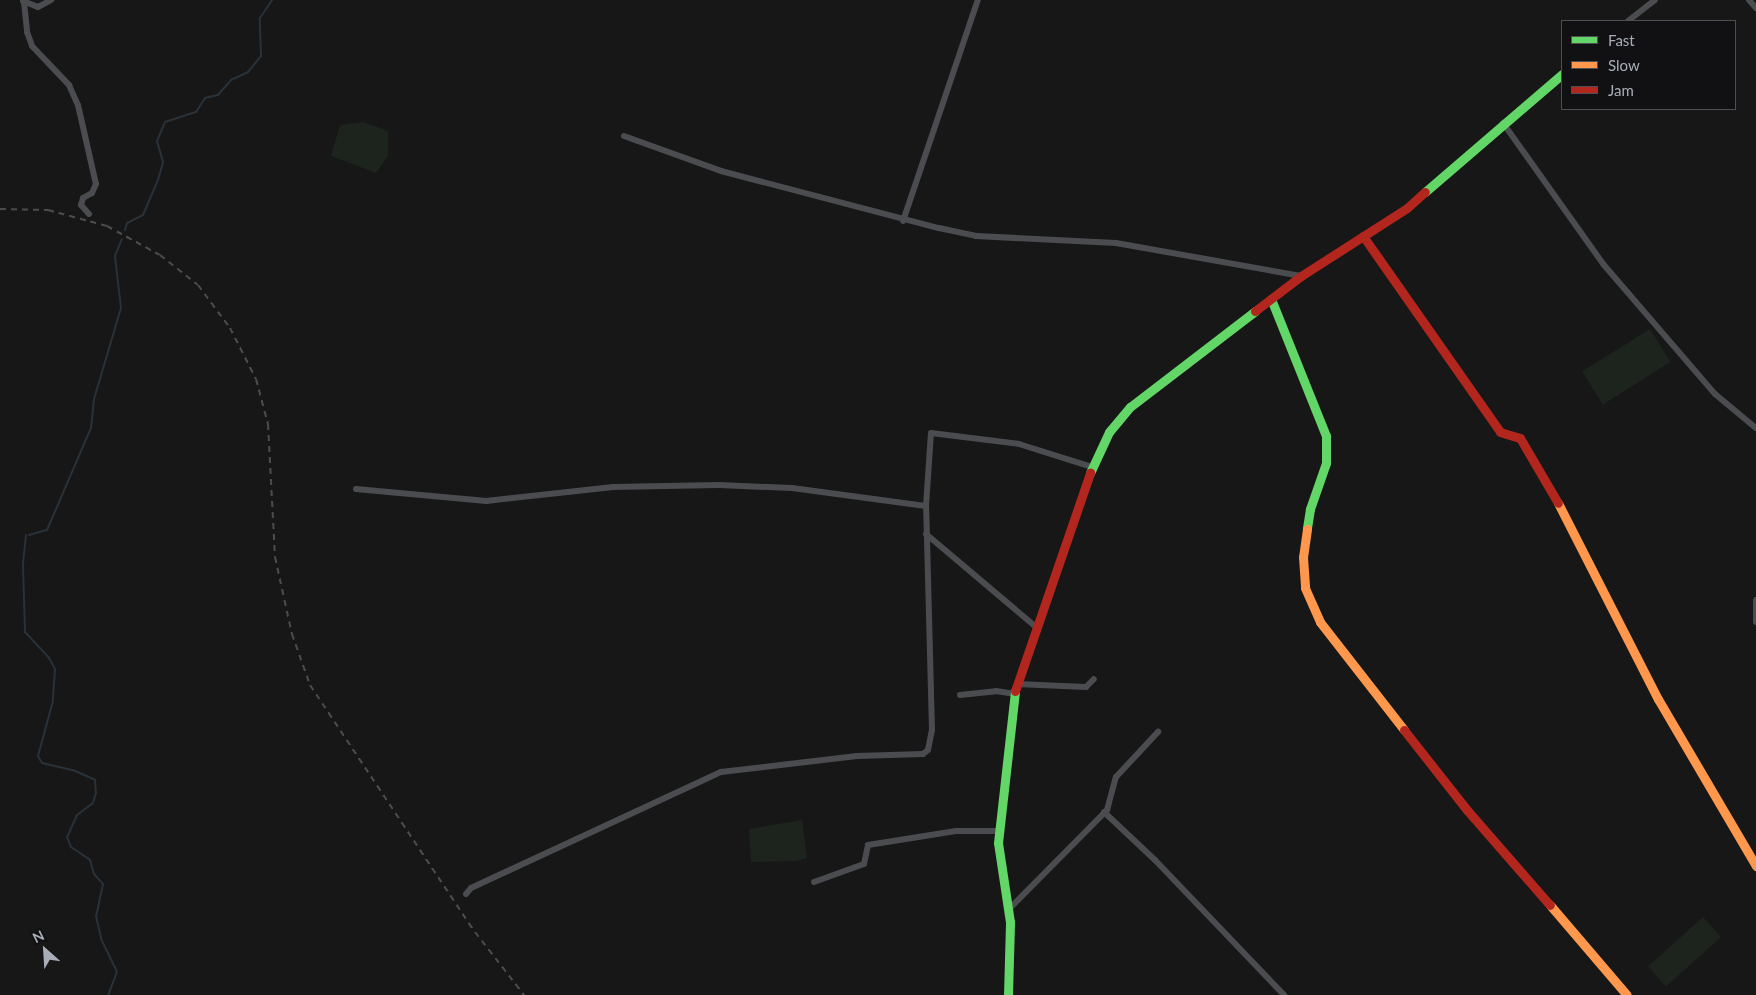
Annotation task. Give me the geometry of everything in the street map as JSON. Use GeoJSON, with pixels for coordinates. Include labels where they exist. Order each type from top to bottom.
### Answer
{"type":"FeatureCollection","features":[{"type":"Feature","properties":{"kind":"street"},"geometry":{"type":"LineString","coordinates":[[51,0],[38,7],[23,1],[27,32],[32,46],[69,86],[78,105],[96,184],[92,193],[83,198],[81,205],[89,214]]}},
{"type":"Feature","properties":{"kind":"street"},"geometry":{"type":"LineString","coordinates":[[903,221],[978,0]]}},
{"type":"Feature","properties":{"kind":"street"},"geometry":{"type":"LineString","coordinates":[[1629,20],[1655,0]]}},
{"type":"Feature","properties":{"kind":"street"},"geometry":{"type":"LineString","coordinates":[[1749,0],[1756,8]]}},
{"type":"Feature","properties":{"kind":"street"},"geometry":{"type":"LineString","coordinates":[[1008,995],[1008,910],[1001,872],[999,831],[1014,694],[1092,467],[1109,432],[1130,406],[1301,276],[1407,208],[1503,123],[1561,75]]}},
{"type":"Feature","properties":{"kind":"street"},"geometry":{"type":"LineString","coordinates":[[1503,123],[1604,265],[1715,394],[1756,428]]}},
{"type":"Feature","properties":{"kind":"street"},"geometry":{"type":"LineString","coordinates":[[624,136],[722,171],[903,221],[976,236],[1116,243],[1301,276]]}},
{"type":"Feature","properties":{"kind":"street"},"geometry":{"type":"LineString","coordinates":[[1364,236],[1500,432],[1520,438],[1560,506],[1658,699],[1722,813],[1756,866]]}},
{"type":"Feature","properties":{"kind":"street"},"geometry":{"type":"LineString","coordinates":[[1271,299],[1326,436],[1326,464],[1310,509],[1303,557],[1305,588],[1320,622],[1467,810],[1627,995]]}},
{"type":"Feature","properties":{"kind":"street"},"geometry":{"type":"LineString","coordinates":[[466,894],[471,888],[721,772],[857,756],[916,755],[928,750],[932,730],[926,506],[932,433],[1019,444],[1092,467]]}},
{"type":"Feature","properties":{"kind":"street"},"geometry":{"type":"LineString","coordinates":[[356,489],[486,501],[613,486],[719,485],[792,488],[926,506]]}},
{"type":"Feature","properties":{"kind":"street"},"geometry":{"type":"LineString","coordinates":[[926,534],[1036,627]]}},
{"type":"Feature","properties":{"kind":"street"},"geometry":{"type":"LineString","coordinates":[[1756,600],[1756,622]]}},
{"type":"Feature","properties":{"kind":"street"},"geometry":{"type":"LineString","coordinates":[[1017,684],[1080,687],[1086,686],[1094,679]]}},
{"type":"Feature","properties":{"kind":"street"},"geometry":{"type":"LineString","coordinates":[[960,694],[996,691],[1014,694]]}},
{"type":"Feature","properties":{"kind":"street"},"geometry":{"type":"LineString","coordinates":[[1008,910],[1109,808],[1116,777],[1158,732]]}},
{"type":"Feature","properties":{"kind":"street"},"geometry":{"type":"LineString","coordinates":[[1104,812],[1155,860],[1284,995]]}},
{"type":"Feature","properties":{"kind":"street"},"geometry":{"type":"LineString","coordinates":[[814,882],[864,864],[868,845],[956,831],[999,831]]}},
{"type":"Feature","properties":{"kind":"shaded area"},"geometry":{"type":"Polygon","coordinates":[[[363,122],[388,131],[388,156],[376,173],[331,156],[340,125],[363,122]]]}},
{"type":"Feature","properties":{"kind":"shaded area"},"geometry":{"type":"Polygon","coordinates":[[[1650,329],[1671,362],[1603,404],[1582,371],[1650,329]]]}},
{"type":"Feature","properties":{"kind":"shaded area"},"geometry":{"type":"Polygon","coordinates":[[[802,820],[807,858],[796,861],[751,862],[749,829],[802,820]]]}},
{"type":"Feature","properties":{"kind":"shaded area"},"geometry":{"type":"Polygon","coordinates":[[[1703,917],[1721,937],[1666,987],[1648,967],[1703,917]]]}},
{"type":"Feature","properties":{"kind":"waterway"},"geometry":{"type":"LineString","coordinates":[[125,230],[127,223],[143,215],[158,180],[163,162],[157,141],[165,122],[196,112],[205,98],[218,95],[231,80],[248,72],[261,56],[260,18],[272,0]]}},
{"type":"Feature","properties":{"kind":"waterway"},"geometry":{"type":"LineString","coordinates":[[29,535],[47,530],[91,428],[94,399],[121,308],[115,256],[122,239]]}},
{"type":"Feature","properties":{"kind":"waterway"},"geometry":{"type":"LineString","coordinates":[[26,535],[23,565],[25,632],[49,658],[55,669],[53,701],[38,756],[42,763],[73,770],[95,780],[96,793],[93,803],[77,815],[67,837],[71,847],[90,860],[94,874],[103,884],[96,916],[102,941],[117,972],[108,995]]}},
{"type":"Feature","properties":{"kind":"railway"},"geometry":{"type":"LineString","coordinates":[[0,209],[48,210],[107,226],[160,255],[198,285],[230,328],[256,379],[268,424],[275,557],[292,634],[310,685],[475,932],[524,995]]}},
{"type":"Feature","properties":{"kind":"traffic: fast"},"geometry":{"type":"LineString","coordinates":[[1425,192],[1561,75]]}},
{"type":"Feature","properties":{"kind":"traffic: fast"},"geometry":{"type":"LineString","coordinates":[[1271,299],[1326,436],[1326,463],[1310,509],[1307,529]]}},
{"type":"Feature","properties":{"kind":"traffic: fast"},"geometry":{"type":"LineString","coordinates":[[1090,473],[1109,432],[1130,407],[1255,311]]}},
{"type":"Feature","properties":{"kind":"traffic: fast"},"geometry":{"type":"LineString","coordinates":[[1008,995],[1010,922],[998,843],[1015,691]]}},
{"type":"Feature","properties":{"kind":"traffic: slow"},"geometry":{"type":"LineString","coordinates":[[1558,503],[1658,699],[1756,866]]}},
{"type":"Feature","properties":{"kind":"traffic: slow"},"geometry":{"type":"LineString","coordinates":[[1307,529],[1303,557],[1305,588],[1320,622],[1404,730]]}},
{"type":"Feature","properties":{"kind":"traffic: slow"},"geometry":{"type":"LineString","coordinates":[[1550,905],[1627,995]]}},
{"type":"Feature","properties":{"kind":"traffic: jam"},"geometry":{"type":"LineString","coordinates":[[1255,311],[1301,276],[1407,208],[1425,192]]}},
{"type":"Feature","properties":{"kind":"traffic: jam"},"geometry":{"type":"LineString","coordinates":[[1363,236],[1500,432],[1520,438],[1558,503]]}},
{"type":"Feature","properties":{"kind":"traffic: jam"},"geometry":{"type":"LineString","coordinates":[[1015,691],[1090,473]]}},
{"type":"Feature","properties":{"kind":"traffic: jam"},"geometry":{"type":"LineString","coordinates":[[1404,730],[1467,810],[1550,905]]}}]}
